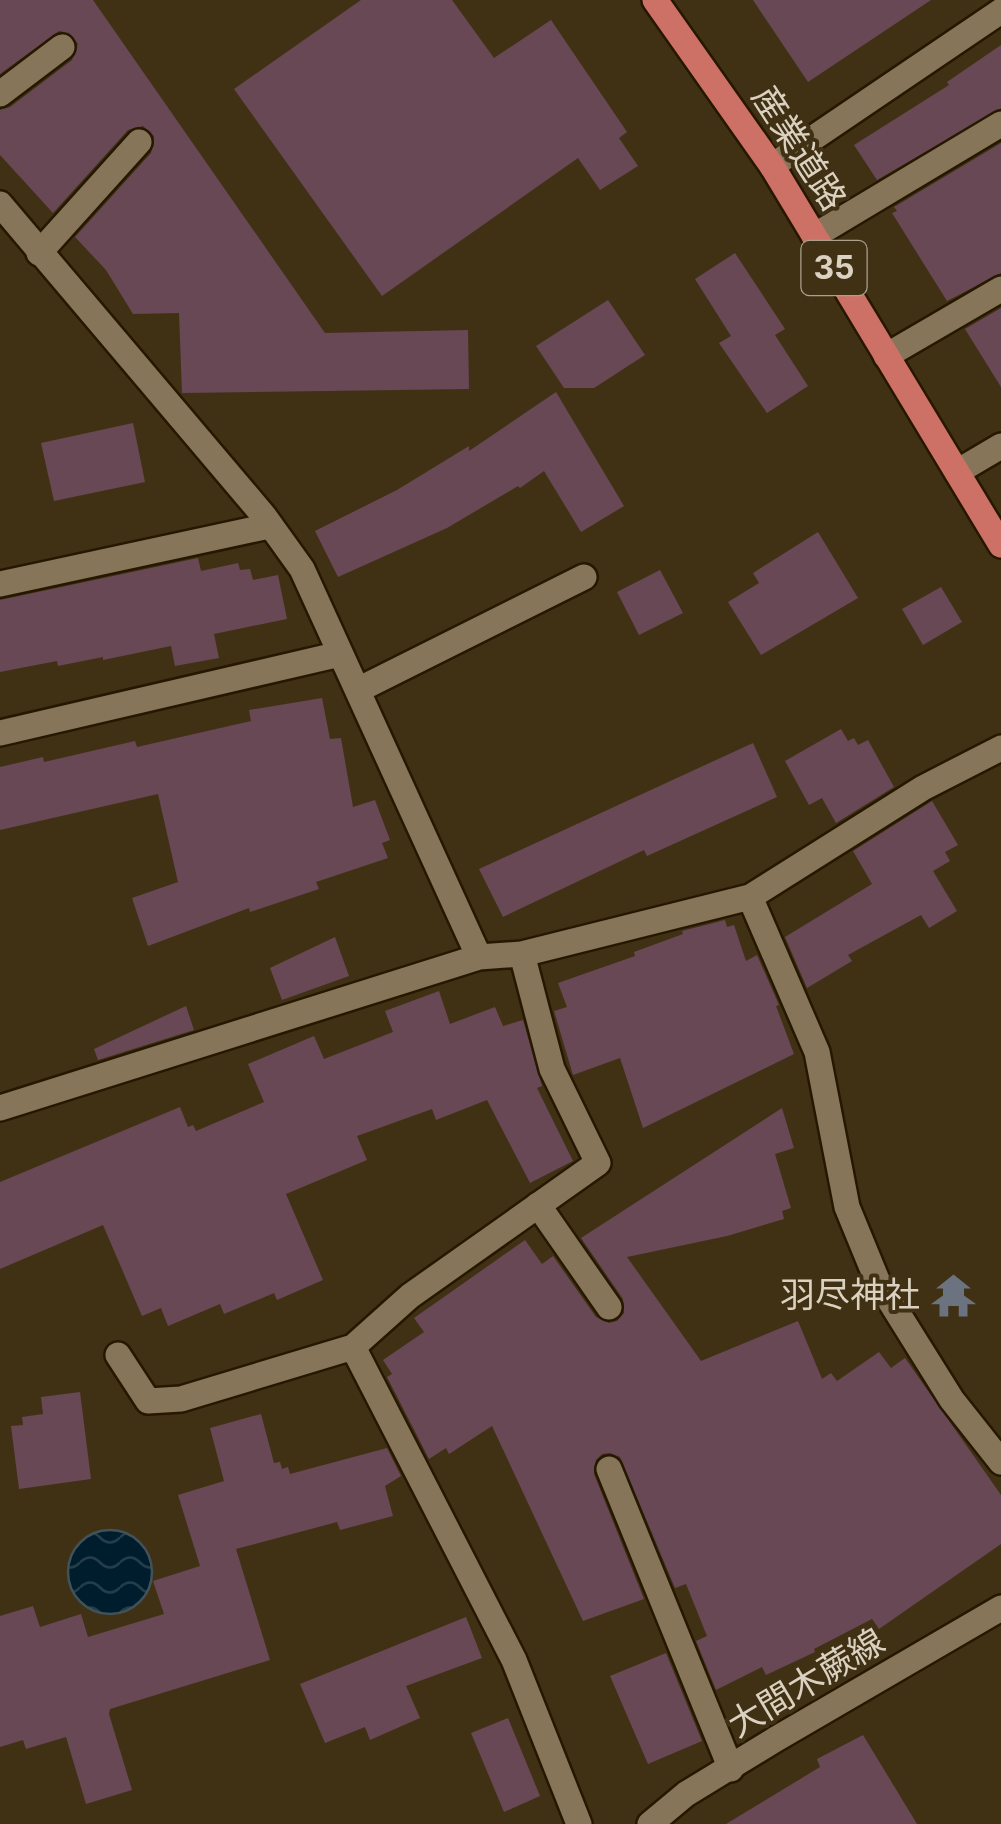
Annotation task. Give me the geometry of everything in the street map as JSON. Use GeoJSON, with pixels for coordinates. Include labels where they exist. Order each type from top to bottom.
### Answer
{"type":"FeatureCollection","features":[{"type":"Feature","properties":{"kind":"main road","name":"産業道路"},"geometry":{"type":"LineString","coordinates":[[655,0],[772,166],[1001,544]]}},
{"type":"Feature","properties":{"kind":"street"},"geometry":{"type":"LineString","coordinates":[[772,166],[1001,10]]}},
{"type":"Feature","properties":{"kind":"street"},"geometry":{"type":"LineString","coordinates":[[0,94],[62,47]]}},
{"type":"Feature","properties":{"kind":"street"},"geometry":{"type":"LineString","coordinates":[[814,236],[1001,124]]}},
{"type":"Feature","properties":{"kind":"street"},"geometry":{"type":"LineString","coordinates":[[39,253],[140,142]]}},
{"type":"Feature","properties":{"kind":"street"},"geometry":{"type":"LineString","coordinates":[[0,204],[302,569],[479,957]]}},
{"type":"Feature","properties":{"kind":"street"},"geometry":{"type":"LineString","coordinates":[[886,356],[1001,290]]}},
{"type":"Feature","properties":{"kind":"street"},"geometry":{"type":"LineString","coordinates":[[957,472],[1001,446]]}},
{"type":"Feature","properties":{"kind":"street"},"geometry":{"type":"LineString","coordinates":[[0,584],[268,526]]}},
{"type":"Feature","properties":{"kind":"street"},"geometry":{"type":"LineString","coordinates":[[358,690],[584,577]]}},
{"type":"Feature","properties":{"kind":"street"},"geometry":{"type":"LineString","coordinates":[[0,733],[340,654]]}},
{"type":"Feature","properties":{"kind":"street"},"geometry":{"type":"LineString","coordinates":[[0,1108],[479,957],[522,954],[750,897],[923,788],[1001,748]]}},
{"type":"Feature","properties":{"kind":"street"},"geometry":{"type":"LineString","coordinates":[[750,897],[817,1052],[848,1207],[877,1280],[952,1400],[1001,1462]]}},
{"type":"Feature","properties":{"kind":"street"},"geometry":{"type":"LineString","coordinates":[[118,1355],[148,1401],[182,1399],[353,1348],[410,1296],[598,1163],[552,1069],[522,954]]}},
{"type":"Feature","properties":{"kind":"street"},"geometry":{"type":"LineString","coordinates":[[538,1205],[609,1307]]}},
{"type":"Feature","properties":{"kind":"street"},"geometry":{"type":"LineString","coordinates":[[353,1348],[514,1660],[579,1824]]}},
{"type":"Feature","properties":{"kind":"street"},"geometry":{"type":"LineString","coordinates":[[609,1469],[731,1770]]}},
{"type":"Feature","properties":{"kind":"street","name":"大間木蕨線"},"geometry":{"type":"LineString","coordinates":[[650,1824],[686,1794],[1001,1608]]}},
{"type":"Feature","properties":{"kind":"water"},"geometry":{"type":"Polygon","coordinates":[[[110,1530],[133,1537],[145,1549],[152,1572],[145,1595],[133,1607],[110,1614],[87,1607],[75,1595],[68,1572],[75,1549],[87,1537],[110,1530]]]}},
{"type":"Feature","properties":{"kind":"building"},"geometry":{"type":"Polygon","coordinates":[[[0,0],[93,0],[325,333],[468,330],[469,389],[182,393],[179,313],[133,314],[106,270],[75,237],[151,153],[154,136],[143,126],[128,130],[53,213],[0,155],[0,110],[10,107],[72,60],[78,44],[69,33],[59,31],[0,74],[0,0]]]}},
{"type":"Feature","properties":{"kind":"building"},"geometry":{"type":"Polygon","coordinates":[[[361,0],[452,0],[494,58],[551,20],[627,132],[619,138],[638,166],[600,190],[578,158],[382,296],[234,89],[361,0]]]}},
{"type":"Feature","properties":{"kind":"building"},"geometry":{"type":"Polygon","coordinates":[[[753,0],[931,0],[808,82],[753,0]]]}},
{"type":"Feature","properties":{"kind":"building"},"geometry":{"type":"Polygon","coordinates":[[[1001,45],[1001,108],[877,180],[854,145],[949,85],[947,82],[1001,45]]]}},
{"type":"Feature","properties":{"kind":"building"},"geometry":{"type":"Polygon","coordinates":[[[1001,143],[1001,273],[947,301],[892,213],[897,211],[894,207],[1001,143]]]}},
{"type":"Feature","properties":{"kind":"building"},"geometry":{"type":"Polygon","coordinates":[[[735,253],[785,329],[775,335],[808,386],[767,413],[719,343],[731,336],[695,279],[735,253]]]}},
{"type":"Feature","properties":{"kind":"building"},"geometry":{"type":"Polygon","coordinates":[[[608,300],[645,355],[594,388],[564,388],[536,346],[608,300]]]}},
{"type":"Feature","properties":{"kind":"building"},"geometry":{"type":"Polygon","coordinates":[[[1001,308],[1001,387],[965,329],[1001,308]]]}},
{"type":"Feature","properties":{"kind":"building"},"geometry":{"type":"Polygon","coordinates":[[[556,392],[624,506],[581,532],[544,471],[447,528],[338,577],[315,531],[397,490],[469,446],[469,451],[556,392]]]}},
{"type":"Feature","properties":{"kind":"building"},"geometry":{"type":"Polygon","coordinates":[[[133,423],[145,482],[54,501],[41,443],[133,423]]]}},
{"type":"Feature","properties":{"kind":"building"},"geometry":{"type":"Polygon","coordinates":[[[818,532],[858,598],[761,655],[728,602],[759,583],[753,573],[818,532]]]}},
{"type":"Feature","properties":{"kind":"building"},"geometry":{"type":"Polygon","coordinates":[[[198,558],[201,571],[238,563],[240,570],[250,569],[253,580],[278,575],[287,619],[214,634],[219,658],[175,666],[171,646],[103,660],[58,666],[57,661],[0,672],[0,600],[198,558]]]}},
{"type":"Feature","properties":{"kind":"building"},"geometry":{"type":"Polygon","coordinates":[[[660,570],[683,613],[639,635],[617,592],[660,570]]]}},
{"type":"Feature","properties":{"kind":"building"},"geometry":{"type":"Polygon","coordinates":[[[941,587],[962,622],[923,645],[902,609],[941,587]]]}},
{"type":"Feature","properties":{"kind":"building"},"geometry":{"type":"Polygon","coordinates":[[[322,698],[330,739],[341,738],[353,807],[375,800],[390,840],[382,843],[388,858],[316,882],[319,889],[250,912],[249,908],[148,946],[132,898],[178,882],[158,794],[0,830],[0,767],[43,757],[44,762],[135,741],[137,747],[251,721],[249,710],[322,698]]]}},
{"type":"Feature","properties":{"kind":"building"},"geometry":{"type":"Polygon","coordinates":[[[841,729],[848,741],[854,738],[858,745],[868,740],[894,787],[836,823],[822,798],[809,805],[785,761],[841,729]]]}},
{"type":"Feature","properties":{"kind":"building"},"geometry":{"type":"Polygon","coordinates":[[[753,743],[777,797],[647,856],[644,850],[503,917],[479,869],[753,743]]]}},
{"type":"Feature","properties":{"kind":"building"},"geometry":{"type":"Polygon","coordinates":[[[932,801],[958,845],[945,852],[950,861],[933,871],[957,911],[929,928],[921,915],[848,955],[852,961],[807,988],[785,937],[872,884],[853,851],[932,801]]]}},
{"type":"Feature","properties":{"kind":"building"},"geometry":{"type":"Polygon","coordinates":[[[725,920],[727,927],[734,925],[746,961],[757,955],[779,1005],[776,1006],[794,1054],[643,1128],[620,1058],[573,1075],[554,1011],[567,1007],[558,983],[635,956],[634,952],[683,934],[682,931],[725,920]]]}},
{"type":"Feature","properties":{"kind":"building"},"geometry":{"type":"Polygon","coordinates":[[[335,937],[349,976],[282,1000],[270,968],[335,937]]]}},
{"type":"Feature","properties":{"kind":"building"},"geometry":{"type":"Polygon","coordinates":[[[439,991],[450,1024],[495,1007],[503,1026],[523,1020],[542,1086],[537,1088],[573,1161],[530,1183],[487,1100],[436,1120],[432,1109],[357,1136],[367,1160],[286,1194],[323,1280],[277,1300],[274,1293],[224,1314],[220,1304],[168,1326],[161,1308],[142,1316],[103,1225],[0,1269],[0,1182],[180,1107],[188,1127],[193,1125],[196,1131],[264,1102],[248,1064],[314,1036],[324,1059],[393,1032],[385,1011],[439,991]]]}},
{"type":"Feature","properties":{"kind":"building"},"geometry":{"type":"Polygon","coordinates":[[[186,1006],[194,1030],[98,1060],[94,1049],[186,1006]]]}},
{"type":"Feature","properties":{"kind":"building"},"geometry":{"type":"Polygon","coordinates":[[[782,1108],[794,1148],[775,1154],[791,1208],[782,1211],[784,1219],[727,1236],[627,1257],[701,1361],[798,1321],[822,1379],[831,1373],[837,1381],[879,1352],[891,1368],[905,1358],[1001,1495],[1001,1544],[879,1629],[872,1619],[766,1675],[762,1667],[716,1690],[696,1641],[707,1636],[686,1584],[675,1588],[620,1457],[602,1454],[596,1460],[594,1474],[644,1599],[583,1621],[492,1426],[449,1454],[446,1448],[429,1459],[387,1377],[392,1374],[383,1360],[424,1332],[414,1318],[525,1240],[542,1264],[553,1256],[596,1317],[609,1323],[617,1321],[624,1313],[623,1299],[581,1238],[782,1108]]]}},
{"type":"Feature","properties":{"kind":"building"},"geometry":{"type":"Polygon","coordinates":[[[80,1392],[91,1479],[19,1489],[11,1426],[23,1425],[22,1417],[43,1414],[41,1397],[80,1392]]]}},
{"type":"Feature","properties":{"kind":"building"},"geometry":{"type":"Polygon","coordinates":[[[261,1414],[274,1463],[280,1462],[282,1469],[288,1467],[290,1474],[387,1448],[401,1476],[385,1486],[393,1516],[340,1530],[337,1522],[236,1549],[270,1660],[110,1709],[132,1790],[86,1804],[66,1737],[26,1749],[23,1740],[0,1747],[0,1616],[33,1606],[40,1627],[81,1614],[88,1637],[164,1614],[153,1581],[200,1566],[178,1495],[224,1481],[210,1428],[261,1414]]]}},
{"type":"Feature","properties":{"kind":"building"},"geometry":{"type":"Polygon","coordinates":[[[466,1617],[482,1658],[406,1686],[420,1718],[370,1740],[365,1727],[325,1743],[300,1684],[466,1617]]]}},
{"type":"Feature","properties":{"kind":"building"},"geometry":{"type":"Polygon","coordinates":[[[666,1653],[702,1741],[648,1764],[610,1676],[666,1653]]]}},
{"type":"Feature","properties":{"kind":"building"},"geometry":{"type":"Polygon","coordinates":[[[508,1718],[540,1796],[504,1812],[471,1733],[508,1718]]]}},
{"type":"Feature","properties":{"kind":"building"},"geometry":{"type":"Polygon","coordinates":[[[863,1735],[917,1824],[726,1824],[820,1767],[817,1759],[863,1735]]]}},
{"type":"Feature","properties":{"kind":"place","name":"羽尽神社"},"geometry":{"type":"Point","coordinates":[953,1295]}}]}
